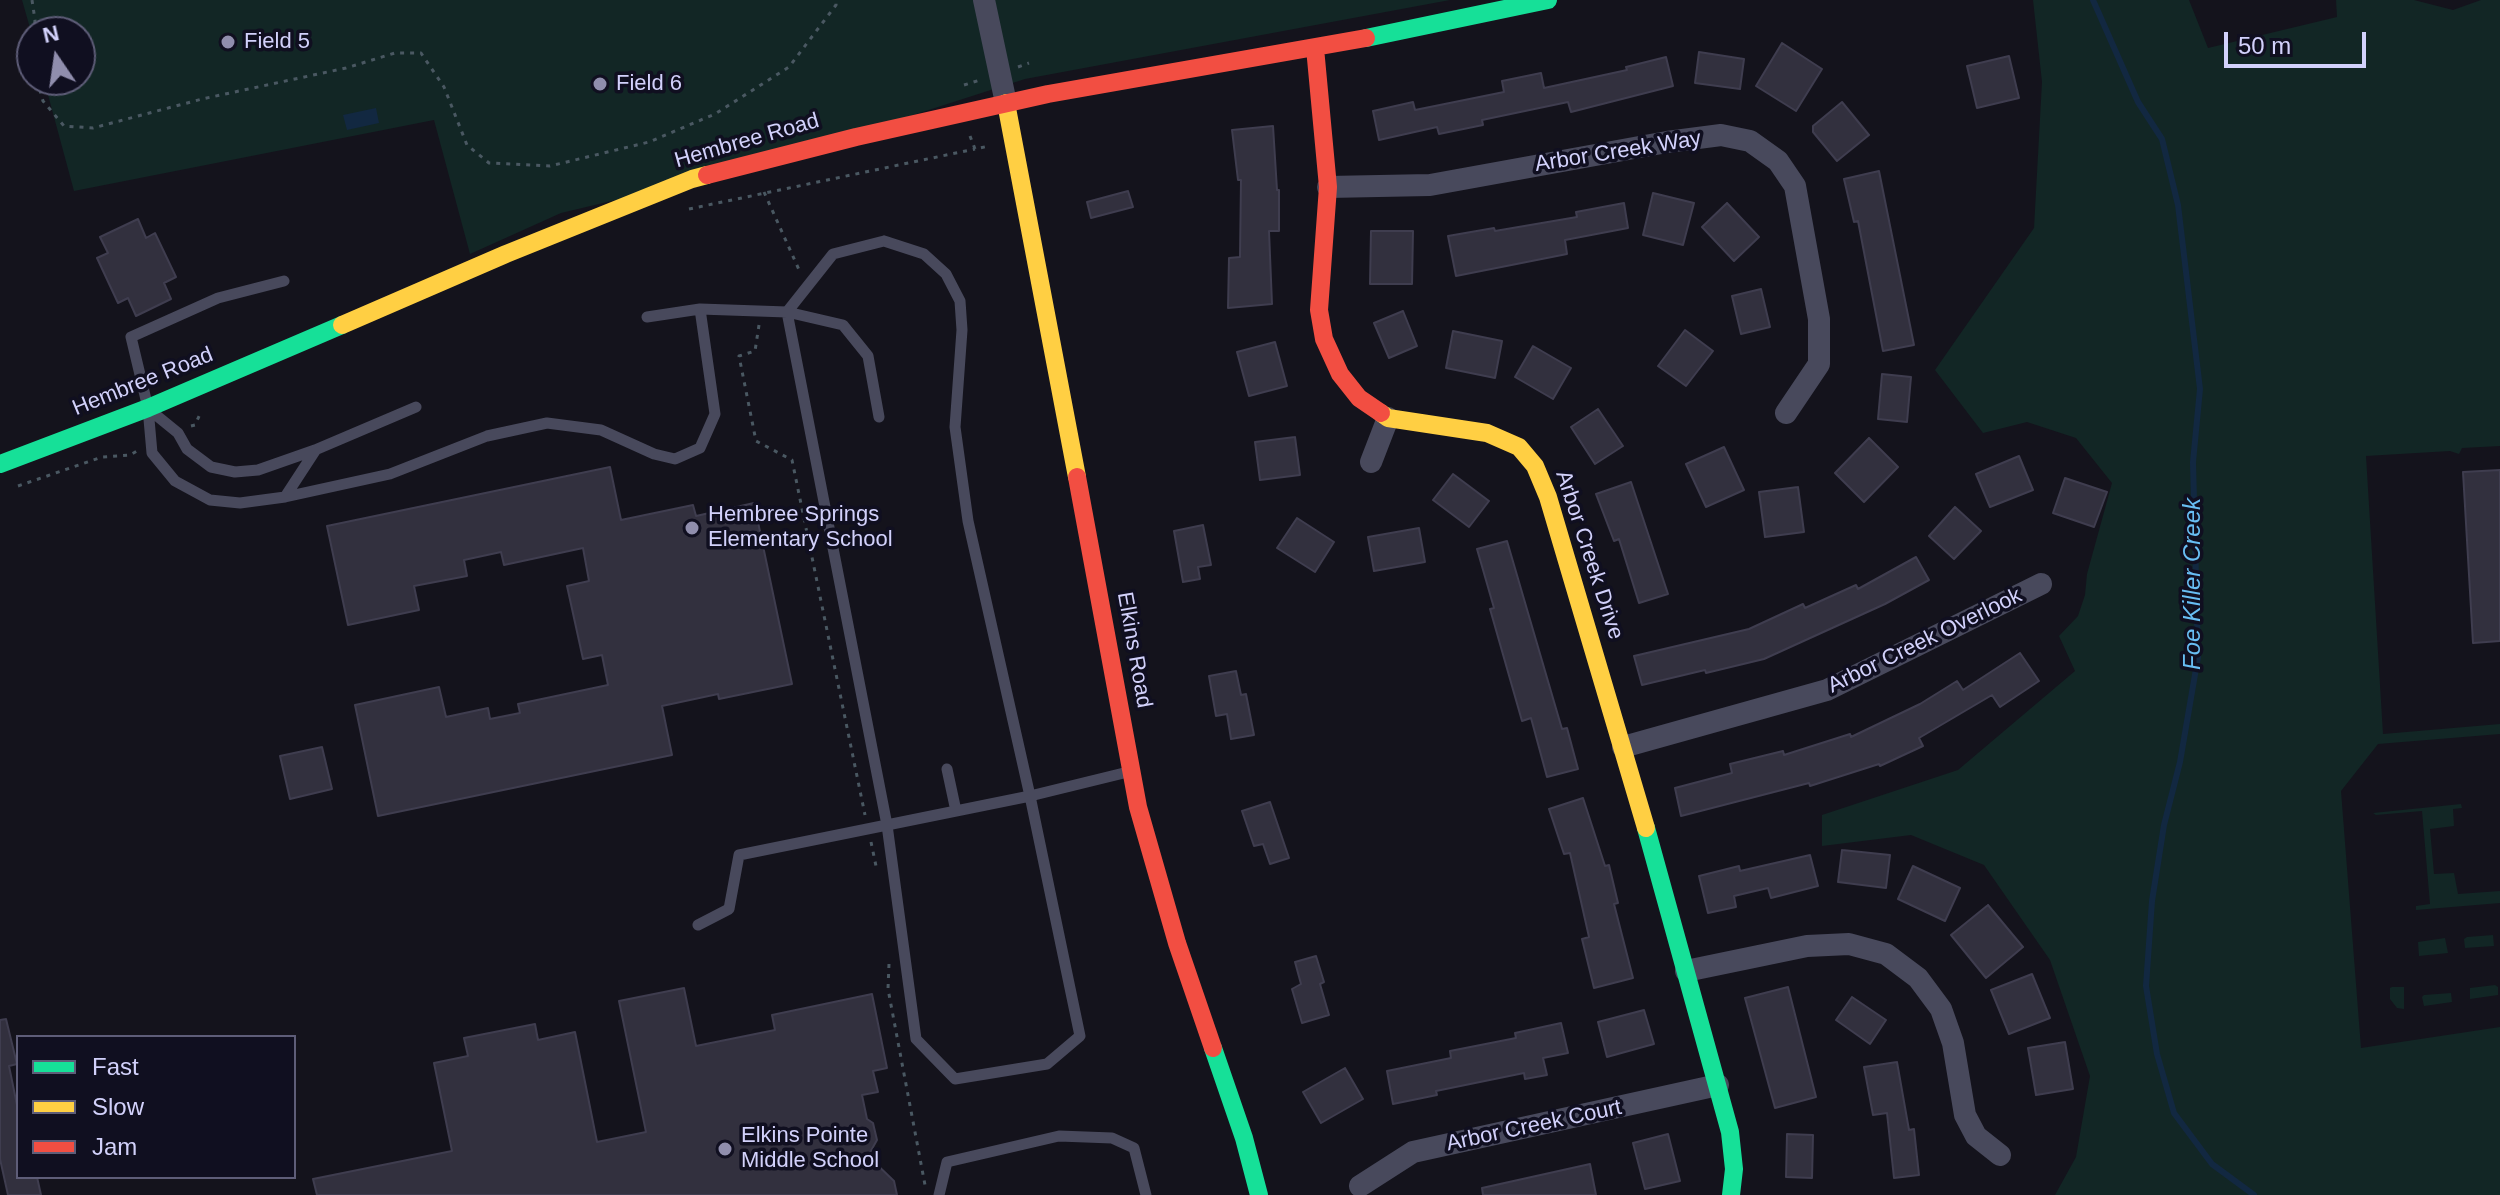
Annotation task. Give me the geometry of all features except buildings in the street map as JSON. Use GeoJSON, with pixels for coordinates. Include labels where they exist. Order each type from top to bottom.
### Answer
{"type":"FeatureCollection","features":[{"type":"Feature","properties":{"kind":"street"},"geometry":{"type":"LineString","coordinates":[[984,0],[1006,103]]}},
{"type":"Feature","properties":{"kind":"street","name":"Hembree Road"},"geometry":{"type":"LineString","coordinates":[[0,464],[148,408],[506,254],[692,179],[841,140],[1006,103],[1146,75],[1315,48],[1548,0]]}},
{"type":"Feature","properties":{"kind":"street","name":"Arbor Creek Drive"},"geometry":{"type":"LineString","coordinates":[[1315,48],[1328,187],[1319,310],[1324,339],[1340,374],[1359,398],[1388,418],[1487,433],[1519,447],[1535,466],[1548,497],[1623,747],[1718,1085],[1730,1132],[1734,1169],[1731,1195]]}},
{"type":"Feature","properties":{"kind":"street","name":"Elkins Road"},"geometry":{"type":"LineString","coordinates":[[1006,103],[1138,807],[1177,943],[1244,1138],[1259,1195]]}},
{"type":"Feature","properties":{"kind":"street","name":"Arbor Creek Way"},"geometry":{"type":"LineString","coordinates":[[1328,187],[1430,185],[1721,135],[1750,141],[1778,161],[1795,186],[1819,319],[1819,364],[1786,413]]}},
{"type":"Feature","properties":{"kind":"street"},"geometry":{"type":"LineString","coordinates":[[1371,462],[1388,418]]}},
{"type":"Feature","properties":{"kind":"street","name":"Arbor Creek Overlook"},"geometry":{"type":"LineString","coordinates":[[1623,747],[1827,690],[2041,584]]}},
{"type":"Feature","properties":{"kind":"street"},"geometry":{"type":"LineString","coordinates":[[1686,971],[1807,946],[1849,944],[1886,954],[1918,978],[1941,1009],[1953,1043],[1965,1115],[1976,1136],[2000,1155]]}},
{"type":"Feature","properties":{"kind":"street","name":"Arbor Creek Court"},"geometry":{"type":"LineString","coordinates":[[1360,1186],[1413,1152],[1718,1085]]}},
{"type":"Feature","properties":{"kind":"lane"},"geometry":{"type":"LineString","coordinates":[[884,241],[924,254],[946,274],[960,301],[962,330],[955,427],[968,521],[1030,796],[1080,1036],[1047,1064],[955,1079],[916,1039],[887,825],[787,312],[833,254],[884,241]]}},
{"type":"Feature","properties":{"kind":"lane"},"geometry":{"type":"LineString","coordinates":[[284,281],[218,298],[131,337],[148,408],[152,453],[175,481],[210,500],[240,503],[285,497],[390,474],[487,436],[547,423],[601,430],[654,454],[675,459],[700,448],[715,414],[700,309]]}},
{"type":"Feature","properties":{"kind":"lane"},"geometry":{"type":"LineString","coordinates":[[647,317],[700,309],[787,312],[843,325],[868,356],[879,417]]}},
{"type":"Feature","properties":{"kind":"lane"},"geometry":{"type":"LineString","coordinates":[[148,408],[178,433],[187,449],[211,467],[235,472],[258,470],[315,450],[416,407]]}},
{"type":"Feature","properties":{"kind":"lane"},"geometry":{"type":"LineString","coordinates":[[285,497],[315,450]]}},
{"type":"Feature","properties":{"kind":"lane"},"geometry":{"type":"LineString","coordinates":[[947,769],[956,811]]}},
{"type":"Feature","properties":{"kind":"lane"},"geometry":{"type":"LineString","coordinates":[[698,925],[729,909],[739,855],[1030,796],[1132,771]]}},
{"type":"Feature","properties":{"kind":"lane"},"geometry":{"type":"LineString","coordinates":[[939,1195],[947,1162],[1059,1136],[1112,1138],[1134,1148],[1146,1195]]}},
{"type":"Feature","properties":{"kind":"path"},"geometry":{"type":"LineString","coordinates":[[42,96],[64,126],[93,128],[202,99],[346,68],[395,53],[421,53],[444,87],[467,145],[489,163],[550,166],[649,142],[715,114],[789,67],[836,5],[836,0]]}},
{"type":"Feature","properties":{"kind":"path"},"geometry":{"type":"LineString","coordinates":[[680,211],[975,149]]}},
{"type":"Feature","properties":{"kind":"path"},"geometry":{"type":"LineString","coordinates":[[764,192],[801,270],[794,282]]}},
{"type":"Feature","properties":{"kind":"path"},"geometry":{"type":"LineString","coordinates":[[761,312],[755,351],[739,356],[756,441],[792,460],[877,874]]}},
{"type":"Feature","properties":{"kind":"path"},"geometry":{"type":"LineString","coordinates":[[178,433],[195,425],[202,410]]}},
{"type":"Feature","properties":{"kind":"path"},"geometry":{"type":"LineString","coordinates":[[15,487],[102,457],[130,455],[150,445]]}},
{"type":"Feature","properties":{"kind":"path"},"geometry":{"type":"LineString","coordinates":[[889,961],[888,989],[927,1195]]}},
{"type":"Feature","properties":{"kind":"green space"},"geometry":{"type":"Polygon","coordinates":[[[22,0],[1450,0],[1025,79],[742,170],[561,213],[470,254],[434,120],[74,191],[48,96],[96,96],[96,16],[27,16],[22,0]]]}},
{"type":"Feature","properties":{"kind":"green space"},"geometry":{"type":"Polygon","coordinates":[[[2033,0],[2189,0],[2208,48],[2337,17],[2336,0],[2414,0],[2453,10],[2481,0],[2500,0],[2500,446],[2462,448],[2459,454],[2450,451],[2366,456],[2383,734],[2500,724],[2500,734],[2378,744],[2341,791],[2361,1048],[2500,1027],[2500,1195],[2055,1195],[2076,1157],[2090,1076],[2050,960],[1984,865],[1911,835],[1822,846],[1822,815],[1958,770],[2075,671],[2059,636],[2078,616],[2112,483],[2076,438],[2027,422],[1983,433],[1935,370],[2034,228],[2042,82],[2033,0]]]}},
{"type":"Feature","properties":{"kind":"green space"},"geometry":{"type":"Polygon","coordinates":[[[2461,804],[2462,808],[2453,809],[2454,826],[2430,829],[2434,874],[2454,873],[2458,894],[2500,891],[2500,903],[2416,910],[2416,906],[2430,904],[2422,811],[2373,813],[2461,804]]]}},
{"type":"Feature","properties":{"kind":"green space"},"geometry":{"type":"Polygon","coordinates":[[[2493,935],[2494,946],[2465,948],[2464,939],[2467,937],[2493,935]]]}},
{"type":"Feature","properties":{"kind":"green space"},"geometry":{"type":"Polygon","coordinates":[[[2445,938],[2448,953],[2419,956],[2418,942],[2445,938]]]}},
{"type":"Feature","properties":{"kind":"green space"},"geometry":{"type":"Polygon","coordinates":[[[2495,985],[2498,995],[2470,999],[2470,988],[2495,985]]]}},
{"type":"Feature","properties":{"kind":"green space"},"geometry":{"type":"Polygon","coordinates":[[[2392,987],[2404,987],[2404,1009],[2397,1008],[2390,999],[2392,987]]]}},
{"type":"Feature","properties":{"kind":"green space"},"geometry":{"type":"Polygon","coordinates":[[[2451,993],[2452,1002],[2424,1006],[2424,995],[2451,993]]]}},
{"type":"Feature","properties":{"kind":"water"},"geometry":{"type":"Polygon","coordinates":[[[376,108],[379,123],[347,130],[343,115],[376,108]]]}},
{"type":"Feature","properties":{"kind":"waterway","name":"Foe Killer Creek"},"geometry":{"type":"LineString","coordinates":[[2093,0],[2138,102],[2162,139],[2178,205],[2200,389],[2193,462],[2198,657],[2180,762],[2164,825],[2152,901],[2146,986],[2157,1054],[2174,1113],[2212,1164],[2254,1195]]}},
{"type":"Feature","properties":{"kind":"traffic: fast"},"geometry":{"type":"LineString","coordinates":[[1366,38],[1548,0]]}},
{"type":"Feature","properties":{"kind":"traffic: fast"},"geometry":{"type":"LineString","coordinates":[[0,464],[148,408],[342,325]]}},
{"type":"Feature","properties":{"kind":"traffic: fast"},"geometry":{"type":"LineString","coordinates":[[1646,828],[1730,1132],[1734,1169],[1731,1195]]}},
{"type":"Feature","properties":{"kind":"traffic: fast"},"geometry":{"type":"LineString","coordinates":[[1213,1048],[1244,1138],[1259,1195]]}},
{"type":"Feature","properties":{"kind":"traffic: slow"},"geometry":{"type":"LineString","coordinates":[[1006,103],[1077,477]]}},
{"type":"Feature","properties":{"kind":"traffic: slow"},"geometry":{"type":"LineString","coordinates":[[342,325],[506,254],[707,175]]}},
{"type":"Feature","properties":{"kind":"traffic: slow"},"geometry":{"type":"LineString","coordinates":[[1381,413],[1388,418],[1487,433],[1519,447],[1535,466],[1548,497],[1646,828]]}},
{"type":"Feature","properties":{"kind":"traffic: jam"},"geometry":{"type":"LineString","coordinates":[[707,175],[856,137],[1048,94],[1366,38]]}},
{"type":"Feature","properties":{"kind":"traffic: jam"},"geometry":{"type":"LineString","coordinates":[[1315,48],[1328,187],[1319,310],[1324,339],[1340,374],[1359,398],[1381,413]]}},
{"type":"Feature","properties":{"kind":"traffic: jam"},"geometry":{"type":"LineString","coordinates":[[1077,477],[1138,807],[1177,943],[1213,1048]]}},
{"type":"Feature","properties":{"kind":"place","name":"Field 5"},"geometry":{"type":"Point","coordinates":[228,42]}},
{"type":"Feature","properties":{"kind":"place","name":"Field 6"},"geometry":{"type":"Point","coordinates":[600,84]}},
{"type":"Feature","properties":{"kind":"place","name":"Hembree Springs Elementary School"},"geometry":{"type":"Point","coordinates":[692,528]}},
{"type":"Feature","properties":{"kind":"place","name":"Elkins Pointe Middle School"},"geometry":{"type":"Point","coordinates":[725,1149]}}]}
